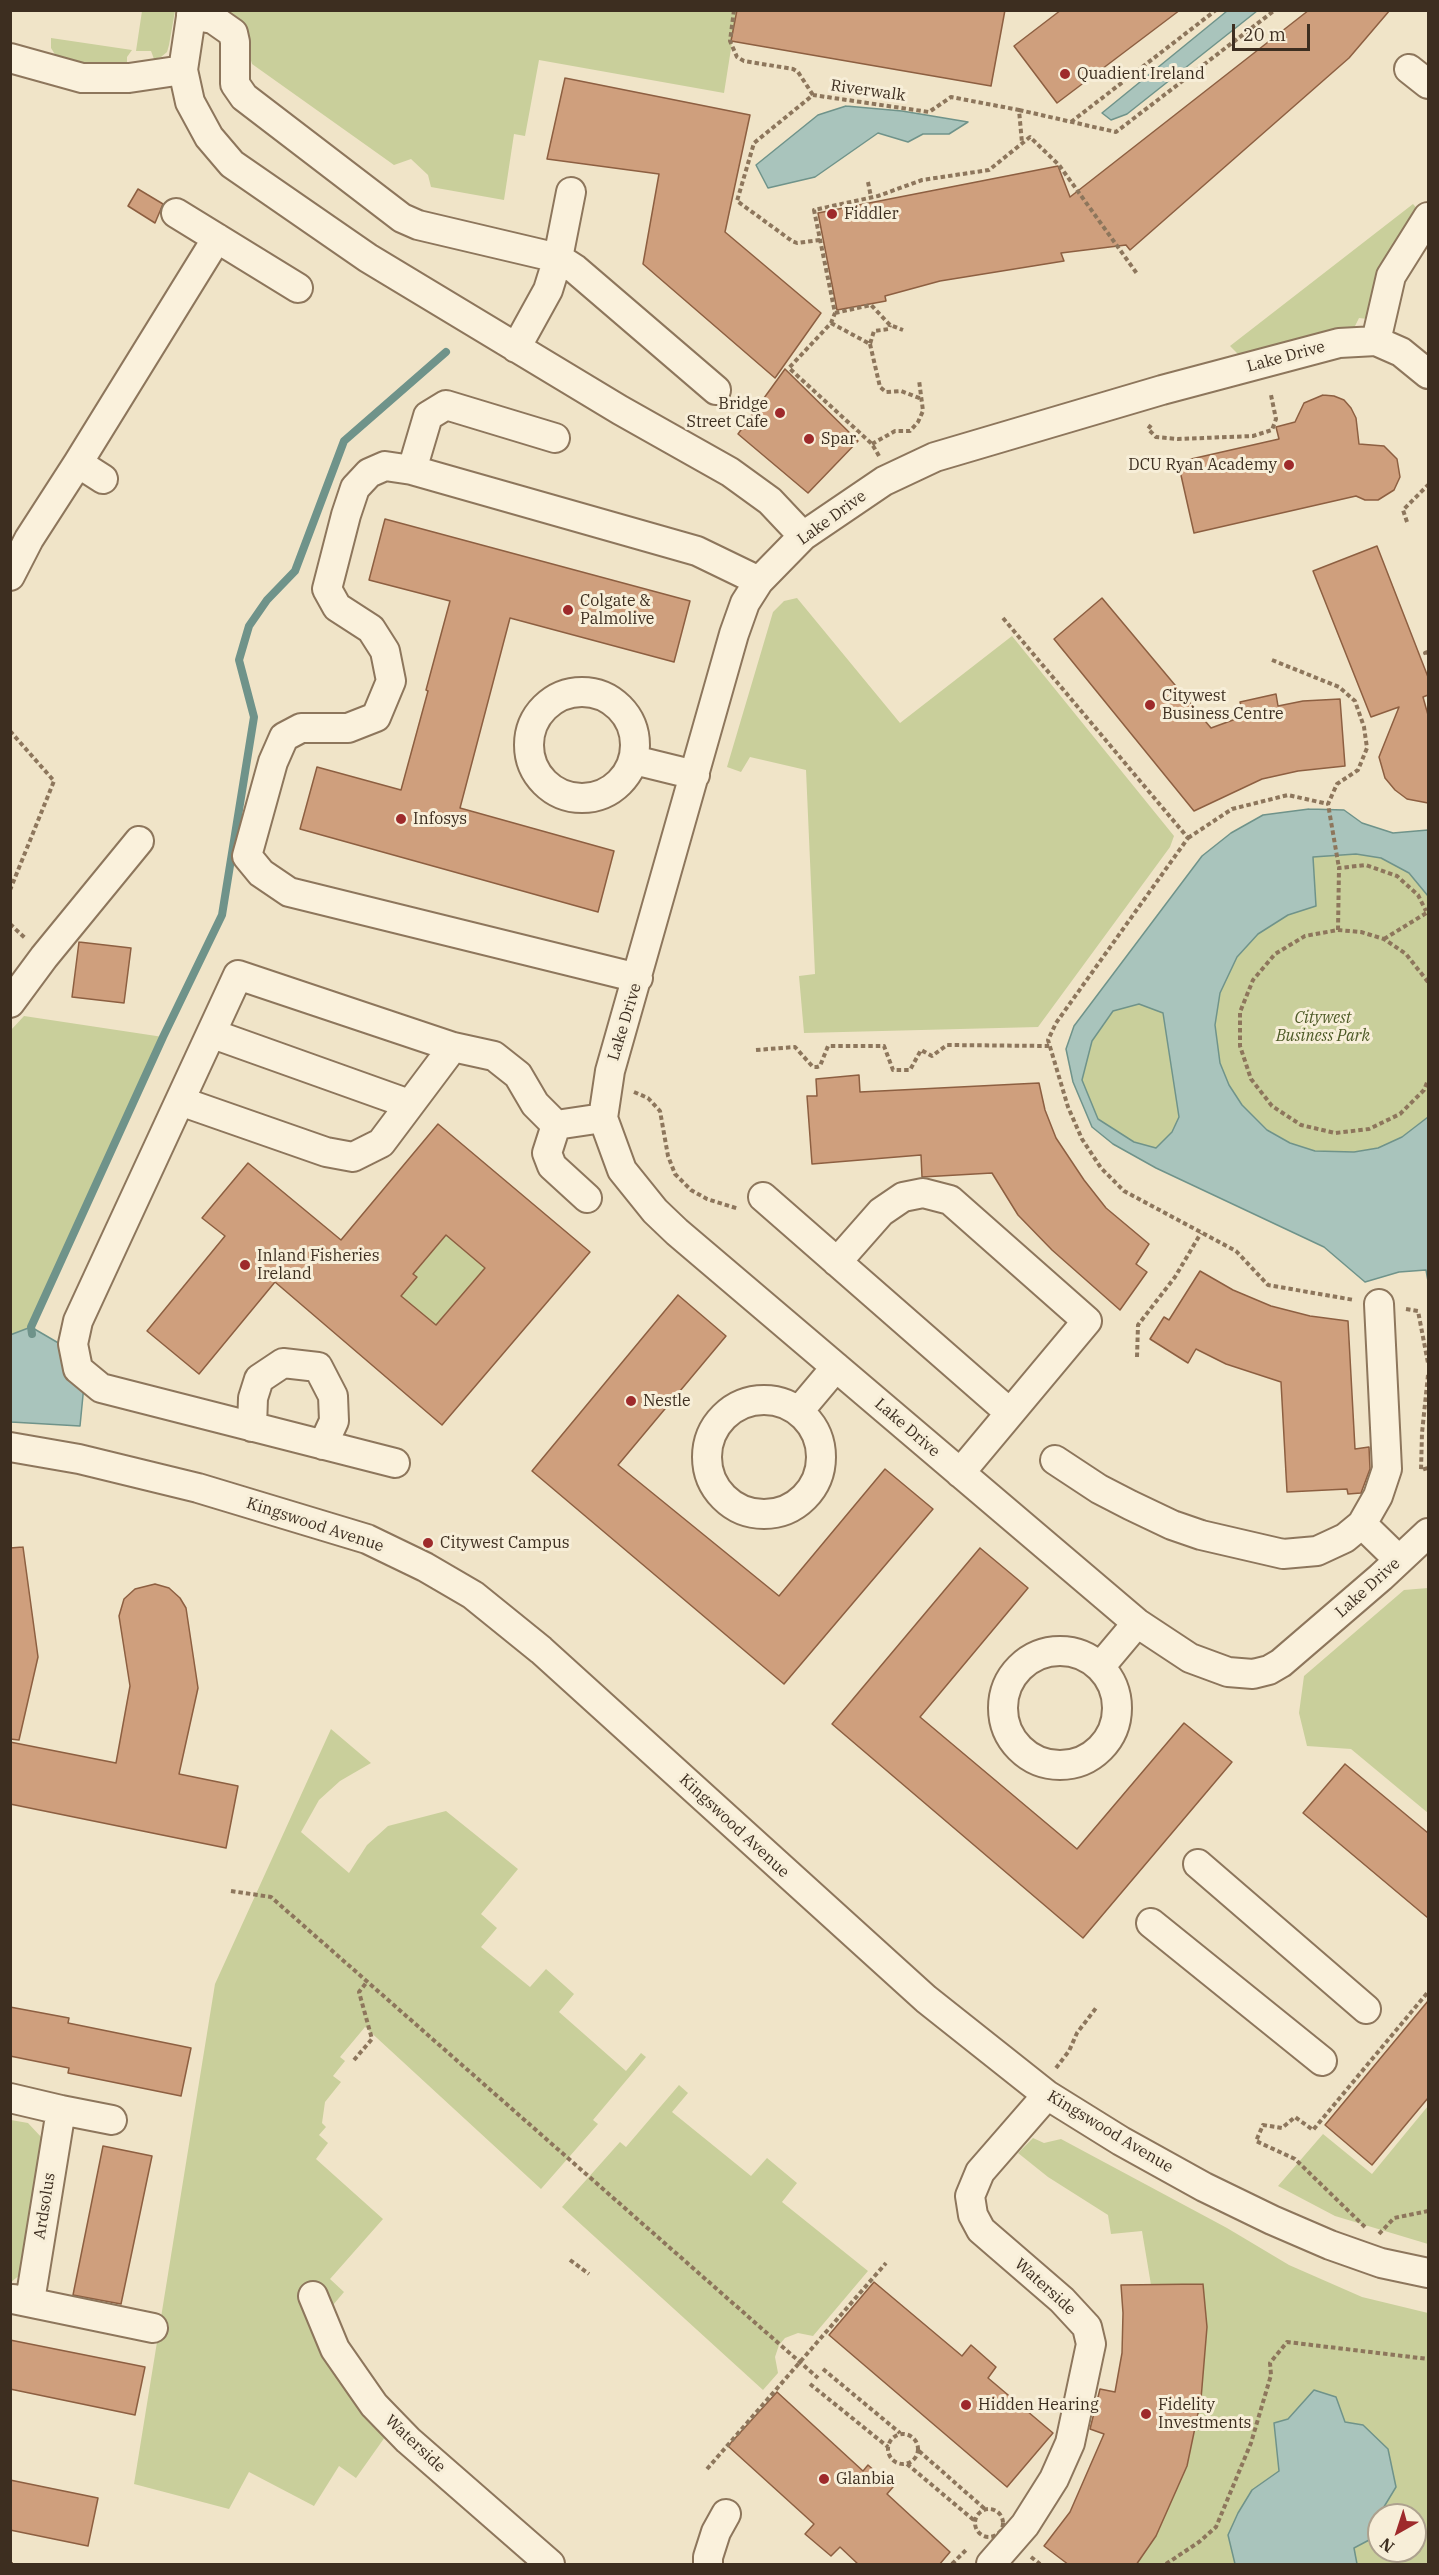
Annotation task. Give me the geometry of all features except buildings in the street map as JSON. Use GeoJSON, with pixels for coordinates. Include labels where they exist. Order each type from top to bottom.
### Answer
{"type":"FeatureCollection","features":[{"type":"Feature","properties":{"kind":"street"},"geometry":{"type":"LineString","coordinates":[[716,390],[575,269],[558,258],[418,225],[402,218],[244,97],[235,84],[233,33],[213,19],[191,13],[183,70],[190,102],[209,137],[232,164],[368,258],[516,348],[730,472],[770,501],[803,536]]}},
{"type":"Feature","properties":{"kind":"street"},"geometry":{"type":"LineString","coordinates":[[10,58],[82,78],[129,78],[183,70]]}},
{"type":"Feature","properties":{"kind":"street"},"geometry":{"type":"LineString","coordinates":[[516,348],[548,290],[558,258],[571,192]]}},
{"type":"Feature","properties":{"kind":"street"},"geometry":{"type":"LineString","coordinates":[[176,213],[298,288]]}},
{"type":"Feature","properties":{"kind":"street"},"geometry":{"type":"LineString","coordinates":[[1376,341],[1391,276],[1428,217]]}},
{"type":"Feature","properties":{"kind":"street"},"geometry":{"type":"LineString","coordinates":[[10,576],[20,534],[78,463],[217,238]]}},
{"type":"Feature","properties":{"kind":"street","name":"Lake Drive"},"geometry":{"type":"LineString","coordinates":[[1428,374],[1401,352],[1376,341],[1339,342],[1162,390],[935,457],[890,478],[803,536],[759,581],[745,603],[734,634],[610,1071],[603,1119],[622,1170],[655,1211],[1137,1623],[1190,1658],[1228,1672],[1253,1674],[1269,1670],[1281,1663],[1428,1533]]}},
{"type":"Feature","properties":{"kind":"street"},"geometry":{"type":"LineString","coordinates":[[412,470],[428,416],[446,405],[555,438]]}},
{"type":"Feature","properties":{"kind":"street"},"geometry":{"type":"LineString","coordinates":[[78,463],[103,478]]}},
{"type":"Feature","properties":{"kind":"street"},"geometry":{"type":"LineString","coordinates":[[638,978],[290,892],[261,873],[247,856],[273,762],[284,737],[301,728],[348,728],[376,717],[391,681],[385,651],[371,629],[337,607],[327,589],[355,488],[369,474],[385,466],[412,470],[697,551],[759,581]]}},
{"type":"Feature","properties":{"kind":"street"},"geometry":{"type":"LineString","coordinates":[[634,760],[695,775]]}},
{"type":"Feature","properties":{"kind":"street"},"geometry":{"type":"LineString","coordinates":[[10,1003],[44,957],[139,841]]}},
{"type":"Feature","properties":{"kind":"street"},"geometry":{"type":"LineString","coordinates":[[395,1463],[101,1388],[78,1369],[73,1344],[78,1322],[213,1034],[238,975],[453,1047],[494,1056],[518,1075],[535,1104],[556,1125]]}},
{"type":"Feature","properties":{"kind":"street"},"geometry":{"type":"LineString","coordinates":[[213,1034],[409,1104]]}},
{"type":"Feature","properties":{"kind":"street"},"geometry":{"type":"LineString","coordinates":[[180,1101],[326,1152],[353,1157],[381,1143],[453,1047]]}},
{"type":"Feature","properties":{"kind":"street"},"geometry":{"type":"LineString","coordinates":[[556,1125],[603,1119]]}},
{"type":"Feature","properties":{"kind":"street"},"geometry":{"type":"LineString","coordinates":[[556,1125],[548,1153],[552,1166],[587,1198]]}},
{"type":"Feature","properties":{"kind":"street"},"geometry":{"type":"LineString","coordinates":[[837,1262],[881,1212],[903,1197],[923,1192],[950,1200],[1087,1321],[960,1473]]}},
{"type":"Feature","properties":{"kind":"street"},"geometry":{"type":"LineString","coordinates":[[755,1204],[837,1262],[1010,1413]]}},
{"type":"Feature","properties":{"kind":"street"},"geometry":{"type":"LineString","coordinates":[[1055,1460],[1099,1489],[1162,1520],[1201,1535],[1283,1554],[1317,1551],[1345,1538],[1362,1524],[1378,1496],[1387,1469],[1379,1304]]}},
{"type":"Feature","properties":{"kind":"street"},"geometry":{"type":"LineString","coordinates":[[252,1427],[254,1398],[260,1379],[283,1363],[318,1367],[333,1395],[334,1421],[323,1445]]}},
{"type":"Feature","properties":{"kind":"street"},"geometry":{"type":"LineString","coordinates":[[799,1411],[836,1367]]}},
{"type":"Feature","properties":{"kind":"street"},"geometry":{"type":"LineString","coordinates":[[758,1400],[772,1400],[799,1411],[810,1422],[818,1436],[821,1451],[821,1466],[808,1494],[796,1505],[767,1514],[752,1513],[724,1498],[715,1487],[706,1460],[708,1445],[720,1420],[731,1410],[758,1400]]}},
{"type":"Feature","properties":{"kind":"street","name":"Kingswood Avenue"},"geometry":{"type":"LineString","coordinates":[[10,1447],[79,1459],[198,1488],[367,1539],[425,1567],[473,1595],[542,1650],[926,2000],[1047,2095],[1204,2187],[1272,2220],[1330,2245],[1381,2263],[1428,2273]]}},
{"type":"Feature","properties":{"kind":"street"},"geometry":{"type":"LineString","coordinates":[[1362,1524],[1399,1560]]}},
{"type":"Feature","properties":{"kind":"street"},"geometry":{"type":"LineString","coordinates":[[1100,1667],[1137,1623]]}},
{"type":"Feature","properties":{"kind":"street"},"geometry":{"type":"LineString","coordinates":[[1061,1651],[1082,1656],[1100,1667],[1110,1680],[1116,1694],[1118,1710],[1109,1739],[1099,1751],[1086,1760],[1071,1765],[1056,1766],[1027,1755],[1015,1744],[1008,1732],[1003,1704],[1005,1690],[1012,1677],[1022,1666],[1047,1652],[1061,1651]]}},
{"type":"Feature","properties":{"kind":"street"},"geometry":{"type":"LineString","coordinates":[[1198,1864],[1366,2009]]}},
{"type":"Feature","properties":{"kind":"street"},"geometry":{"type":"LineString","coordinates":[[1151,1923],[1322,2061]]}},
{"type":"Feature","properties":{"kind":"street","name":"Waterside"},"geometry":{"type":"LineString","coordinates":[[991,2565],[1025,2524],[1058,2470],[1070,2443],[1091,2344],[1088,2327],[1062,2300],[981,2230],[973,2214],[970,2196],[980,2172],[1047,2095]]}},
{"type":"Feature","properties":{"kind":"street"},"geometry":{"type":"LineString","coordinates":[[10,2098],[112,2120]]}},
{"type":"Feature","properties":{"kind":"street","name":"Ardsolus"},"geometry":{"type":"LineString","coordinates":[[61,2110],[20,2300],[153,2328]]}},
{"type":"Feature","properties":{"kind":"street","name":"Waterside"},"geometry":{"type":"LineString","coordinates":[[314,2296],[335,2349],[374,2405],[408,2440],[543,2562]]}},
{"type":"Feature","properties":{"kind":"street"},"geometry":{"type":"LineString","coordinates":[[708,2565],[708,2557],[716,2532],[726,2514]]}},
{"type":"Feature","properties":{"kind":"path"},"geometry":{"type":"LineString","coordinates":[[734,10],[730,40],[736,57],[744,61],[793,69],[798,72],[813,95]]}},
{"type":"Feature","properties":{"kind":"path"},"geometry":{"type":"LineString","coordinates":[[1071,123],[1215,10]]}},
{"type":"Feature","properties":{"kind":"path","name":"Riverwalk"},"geometry":{"type":"LineString","coordinates":[[820,240],[797,243],[792,241],[737,201],[754,143],[813,95],[929,112],[951,97],[1116,132],[1275,10]]}},
{"type":"Feature","properties":{"kind":"path"},"geometry":{"type":"LineString","coordinates":[[1019,110],[1022,143]]}},
{"type":"Feature","properties":{"kind":"path"},"geometry":{"type":"LineString","coordinates":[[890,478],[872,444],[789,368],[831,323],[835,313],[814,210],[871,197],[922,180],[989,170],[1030,136],[1045,148],[1138,275]]}},
{"type":"Feature","properties":{"kind":"path"},"geometry":{"type":"LineString","coordinates":[[868,182],[871,197]]}},
{"type":"Feature","properties":{"kind":"path"},"geometry":{"type":"LineString","coordinates":[[835,313],[871,305],[890,325],[903,330]]}},
{"type":"Feature","properties":{"kind":"path"},"geometry":{"type":"LineString","coordinates":[[831,323],[870,344]]}},
{"type":"Feature","properties":{"kind":"path"},"geometry":{"type":"LineString","coordinates":[[890,325],[889,328],[874,331],[870,344],[880,387],[886,392],[901,391],[922,399]]}},
{"type":"Feature","properties":{"kind":"path"},"geometry":{"type":"LineString","coordinates":[[872,444],[896,431],[910,431],[923,411],[919,380]]}},
{"type":"Feature","properties":{"kind":"path"},"geometry":{"type":"LineString","coordinates":[[1151,425],[1148,429],[1156,437],[1178,440],[1253,436],[1272,430],[1276,419],[1271,394]]}},
{"type":"Feature","properties":{"kind":"path"},"geometry":{"type":"LineString","coordinates":[[1407,522],[1403,510],[1428,485]]}},
{"type":"Feature","properties":{"kind":"path"},"geometry":{"type":"LineString","coordinates":[[1003,618],[1188,838]]}},
{"type":"Feature","properties":{"kind":"path"},"geometry":{"type":"LineString","coordinates":[[1272,660],[1339,687],[1355,701],[1364,727],[1367,748],[1358,770],[1337,784],[1328,807],[1339,868],[1338,930]]}},
{"type":"Feature","properties":{"kind":"path"},"geometry":{"type":"LineString","coordinates":[[10,731],[54,781],[10,890]]}},
{"type":"Feature","properties":{"kind":"path"},"geometry":{"type":"LineString","coordinates":[[1328,807],[1288,795],[1232,809],[1188,838],[1056,1023],[1048,1040],[1068,1107],[1082,1139],[1101,1168],[1124,1191],[1236,1251],[1268,1285],[1418,1311],[1428,1363]]}},
{"type":"Feature","properties":{"kind":"path"},"geometry":{"type":"LineString","coordinates":[[1339,868],[1366,865],[1397,876],[1418,895],[1427,912],[1384,939]]}},
{"type":"Feature","properties":{"kind":"path"},"geometry":{"type":"LineString","coordinates":[[1428,982],[1406,954],[1384,939],[1361,932],[1338,930],[1305,936],[1275,954],[1253,980],[1240,1012],[1240,1046],[1251,1079],[1272,1106],[1301,1125],[1335,1133],[1369,1130],[1400,1114],[1424,1090],[1428,1080]]}},
{"type":"Feature","properties":{"kind":"path"},"geometry":{"type":"LineString","coordinates":[[756,1050],[795,1047],[813,1067],[817,1067],[820,1066],[828,1046],[884,1046],[893,1070],[910,1070],[921,1050],[932,1056],[946,1046],[1050,1046]]}},
{"type":"Feature","properties":{"kind":"path"},"geometry":{"type":"LineString","coordinates":[[634,1091],[648,1098],[660,1110],[668,1156],[675,1174],[691,1190],[707,1198],[755,1204]]}},
{"type":"Feature","properties":{"kind":"path"},"geometry":{"type":"LineString","coordinates":[[1137,1357],[1138,1325],[1175,1277],[1201,1233]]}},
{"type":"Feature","properties":{"kind":"path"},"geometry":{"type":"LineString","coordinates":[[1428,1375],[1421,1470],[1428,1468]]}},
{"type":"Feature","properties":{"kind":"path"},"geometry":{"type":"LineString","coordinates":[[231,1891],[270,1897],[818,2378]]}},
{"type":"Feature","properties":{"kind":"path"},"geometry":{"type":"LineString","coordinates":[[354,2060],[372,2039],[359,1992],[366,1983]]}},
{"type":"Feature","properties":{"kind":"path"},"geometry":{"type":"LineString","coordinates":[[1368,2229],[1295,2159],[1256,2141],[1263,2125],[1282,2128],[1295,2116],[1313,2130],[1428,1992]]}},
{"type":"Feature","properties":{"kind":"path"},"geometry":{"type":"LineString","coordinates":[[1056,2068],[1096,2008]]}},
{"type":"Feature","properties":{"kind":"path"},"geometry":{"type":"LineString","coordinates":[[1376,2237],[1394,2218],[1428,2211]]}},
{"type":"Feature","properties":{"kind":"path"},"geometry":{"type":"LineString","coordinates":[[570,2260],[589,2274]]}},
{"type":"Feature","properties":{"kind":"path"},"geometry":{"type":"LineString","coordinates":[[707,2469],[886,2264]]}},
{"type":"Feature","properties":{"kind":"path"},"geometry":{"type":"LineString","coordinates":[[1166,2565],[1216,2527],[1251,2443],[1271,2375],[1270,2362],[1287,2342],[1428,2360]]}},
{"type":"Feature","properties":{"kind":"path"},"geometry":{"type":"LineString","coordinates":[[823,2369],[900,2433],[914,2437],[919,2451],[986,2510]]}},
{"type":"Feature","properties":{"kind":"path"},"geometry":{"type":"LineString","coordinates":[[810,2384],[888,2447],[893,2460],[907,2464],[976,2522]]}},
{"type":"Feature","properties":{"kind":"path"},"geometry":{"type":"LineString","coordinates":[[888,2447],[892,2438],[900,2433]]}},
{"type":"Feature","properties":{"kind":"path"},"geometry":{"type":"LineString","coordinates":[[907,2464],[915,2459],[919,2451]]}},
{"type":"Feature","properties":{"kind":"green space"},"geometry":{"type":"Polygon","coordinates":[[[142,11],[175,11],[167,52],[161,57],[154,59],[151,51],[136,51],[142,11]]]}},
{"type":"Feature","properties":{"kind":"green space"},"geometry":{"type":"Polygon","coordinates":[[[226,11],[737,11],[724,93],[539,60],[525,136],[514,134],[504,200],[431,187],[428,175],[411,159],[394,165],[252,64],[239,20],[226,11]]]}},
{"type":"Feature","properties":{"kind":"green space"},"geometry":{"type":"Polygon","coordinates":[[[51,38],[132,50],[127,57],[127,62],[95,65],[56,56],[51,48],[51,38]]]}},
{"type":"Feature","properties":{"kind":"green space"},"geometry":{"type":"Polygon","coordinates":[[[1413,204],[1420,212],[1368,319],[1359,318],[1352,332],[1239,355],[1230,346],[1413,204]]]}},
{"type":"Feature","properties":{"kind":"green space"},"geometry":{"type":"Polygon","coordinates":[[[797,598],[900,723],[1012,636],[1174,836],[1170,847],[1038,1027],[804,1033],[799,976],[815,974],[806,770],[750,757],[741,772],[727,767],[773,612],[784,601],[797,598]]]}},
{"type":"Feature","properties":{"kind":"green space","name":"Citywest Business Park"},"geometry":{"type":"Polygon","coordinates":[[[1356,854],[1381,858],[1409,873],[1428,896],[1428,1117],[1402,1137],[1378,1148],[1354,1152],[1315,1151],[1290,1143],[1268,1130],[1242,1105],[1229,1085],[1220,1063],[1215,1025],[1220,993],[1237,957],[1258,934],[1288,915],[1316,905],[1313,857],[1356,854]]]}},
{"type":"Feature","properties":{"kind":"green space"},"geometry":{"type":"Polygon","coordinates":[[[1139,1004],[1163,1012],[1179,1117],[1172,1132],[1156,1148],[1134,1142],[1098,1119],[1082,1080],[1092,1041],[1113,1011],[1139,1004]]]}},
{"type":"Feature","properties":{"kind":"green space"},"geometry":{"type":"Polygon","coordinates":[[[24,1016],[163,1037],[31,1326],[80,1426],[11,1422],[11,1030],[24,1016]]]}},
{"type":"Feature","properties":{"kind":"green space"},"geometry":{"type":"Polygon","coordinates":[[[450,1231],[485,1268],[433,1329],[401,1296],[417,1277],[413,1274],[450,1231]]]}},
{"type":"Feature","properties":{"kind":"green space"},"geometry":{"type":"Polygon","coordinates":[[[1428,1588],[1428,1813],[1351,1749],[1307,1746],[1299,1713],[1304,1676],[1404,1590],[1428,1588]]]}},
{"type":"Feature","properties":{"kind":"green space"},"geometry":{"type":"Polygon","coordinates":[[[331,1729],[371,1763],[340,1781],[319,1800],[301,1832],[349,1873],[367,1845],[388,1826],[446,1811],[518,1869],[481,1914],[497,1928],[481,1947],[530,1987],[546,1969],[574,1994],[559,2012],[626,2071],[641,2053],[646,2057],[593,2120],[598,2124],[541,2189],[365,2027],[340,2057],[345,2061],[333,2076],[341,2082],[325,2102],[322,2123],[326,2127],[319,2135],[328,2143],[316,2159],[383,2219],[330,2279],[344,2292],[333,2305],[319,2289],[329,2355],[350,2398],[385,2437],[356,2478],[339,2466],[314,2506],[249,2472],[229,2509],[134,2484],[215,1984],[331,1729]]]}},
{"type":"Feature","properties":{"kind":"green space"},"geometry":{"type":"Polygon","coordinates":[[[679,2085],[688,2093],[672,2112],[751,2176],[767,2158],[797,2183],[782,2202],[868,2271],[813,2336],[798,2333],[785,2338],[779,2345],[775,2357],[778,2373],[763,2390],[562,2207],[620,2142],[626,2147],[679,2085]]]}},
{"type":"Feature","properties":{"kind":"green space"},"geometry":{"type":"Polygon","coordinates":[[[1428,2106],[1428,2244],[1335,2216],[1278,2186],[1323,2134],[1372,2174],[1428,2106]]]}},
{"type":"Feature","properties":{"kind":"green space"},"geometry":{"type":"Polygon","coordinates":[[[11,2120],[28,2123],[42,2138],[20,2275],[11,2282],[11,2120]]]}},
{"type":"Feature","properties":{"kind":"green space"},"geometry":{"type":"Polygon","coordinates":[[[1033,2138],[1044,2143],[1061,2139],[1227,2228],[1289,2265],[1362,2297],[1428,2313],[1428,2564],[1136,2564],[1187,2466],[1201,2399],[1207,2327],[1203,2284],[1151,2285],[1142,2231],[1111,2234],[1108,2215],[1048,2177],[1018,2153],[1033,2138]]]}},
{"type":"Feature","properties":{"kind":"water"},"geometry":{"type":"Polygon","coordinates":[[[1227,11],[1257,11],[1127,114],[1111,120],[1102,113],[1227,11]]]}},
{"type":"Feature","properties":{"kind":"water"},"geometry":{"type":"Polygon","coordinates":[[[846,106],[902,111],[968,122],[949,134],[923,134],[908,142],[878,133],[815,177],[768,188],[756,165],[818,115],[846,106]]]}},
{"type":"Feature","properties":{"kind":"water"},"geometry":{"type":"Polygon","coordinates":[[[1309,809],[1344,810],[1362,823],[1393,833],[1428,830],[1428,896],[1409,873],[1381,858],[1356,854],[1313,857],[1316,906],[1288,915],[1258,934],[1237,957],[1220,993],[1215,1025],[1220,1063],[1229,1085],[1242,1105],[1267,1130],[1290,1143],[1315,1151],[1354,1152],[1378,1148],[1402,1137],[1428,1117],[1428,1281],[1426,1270],[1399,1272],[1365,1282],[1324,1247],[1156,1168],[1113,1144],[1092,1127],[1073,1082],[1066,1049],[1074,1026],[1202,856],[1231,833],[1263,815],[1309,809]],[[1139,1004],[1113,1011],[1092,1041],[1082,1080],[1098,1119],[1134,1142],[1156,1148],[1172,1132],[1179,1117],[1163,1013],[1139,1004]]]}},
{"type":"Feature","properties":{"kind":"water"},"geometry":{"type":"Polygon","coordinates":[[[31,1327],[67,1348],[84,1385],[80,1426],[11,1422],[10,1335],[31,1327]]]}},
{"type":"Feature","properties":{"kind":"water"},"geometry":{"type":"Polygon","coordinates":[[[1314,2390],[1336,2397],[1345,2422],[1363,2425],[1388,2449],[1396,2487],[1386,2503],[1367,2503],[1367,2541],[1354,2548],[1357,2564],[1235,2564],[1228,2535],[1252,2490],[1279,2471],[1274,2423],[1288,2419],[1314,2390]]]}},
{"type":"Feature","properties":{"kind":"waterway"},"geometry":{"type":"LineString","coordinates":[[32,1334],[31,1327],[163,1037],[222,915],[254,717],[239,660],[249,626],[267,600],[295,571],[344,441],[446,352]]}},
{"type":"Feature","properties":{"kind":"place","name":"Quadient Ireland"},"geometry":{"type":"Point","coordinates":[1065,74]}},
{"type":"Feature","properties":{"kind":"place","name":"Fiddler"},"geometry":{"type":"Point","coordinates":[832,214]}},
{"type":"Feature","properties":{"kind":"place","name":"Bridge Street Cafe"},"geometry":{"type":"Point","coordinates":[780,413]}},
{"type":"Feature","properties":{"kind":"place","name":"Spar"},"geometry":{"type":"Point","coordinates":[809,439]}},
{"type":"Feature","properties":{"kind":"place","name":"DCU Ryan Academy"},"geometry":{"type":"Point","coordinates":[1289,465]}},
{"type":"Feature","properties":{"kind":"place","name":"Colgate & Palmolive"},"geometry":{"type":"Point","coordinates":[568,610]}},
{"type":"Feature","properties":{"kind":"place","name":"Citywest Business Centre"},"geometry":{"type":"Point","coordinates":[1150,705]}},
{"type":"Feature","properties":{"kind":"place","name":"Infosys"},"geometry":{"type":"Point","coordinates":[401,819]}},
{"type":"Feature","properties":{"kind":"place","name":"Inland Fisheries Ireland"},"geometry":{"type":"Point","coordinates":[245,1265]}},
{"type":"Feature","properties":{"kind":"place","name":"Nestle"},"geometry":{"type":"Point","coordinates":[631,1401]}},
{"type":"Feature","properties":{"kind":"place","name":"Citywest Campus"},"geometry":{"type":"Point","coordinates":[428,1543]}},
{"type":"Feature","properties":{"kind":"place","name":"Hidden Hearing"},"geometry":{"type":"Point","coordinates":[966,2405]}},
{"type":"Feature","properties":{"kind":"place","name":"Fidelity Investments"},"geometry":{"type":"Point","coordinates":[1146,2414]}},
{"type":"Feature","properties":{"kind":"place","name":"Glanbia"},"geometry":{"type":"Point","coordinates":[824,2479]}}]}
